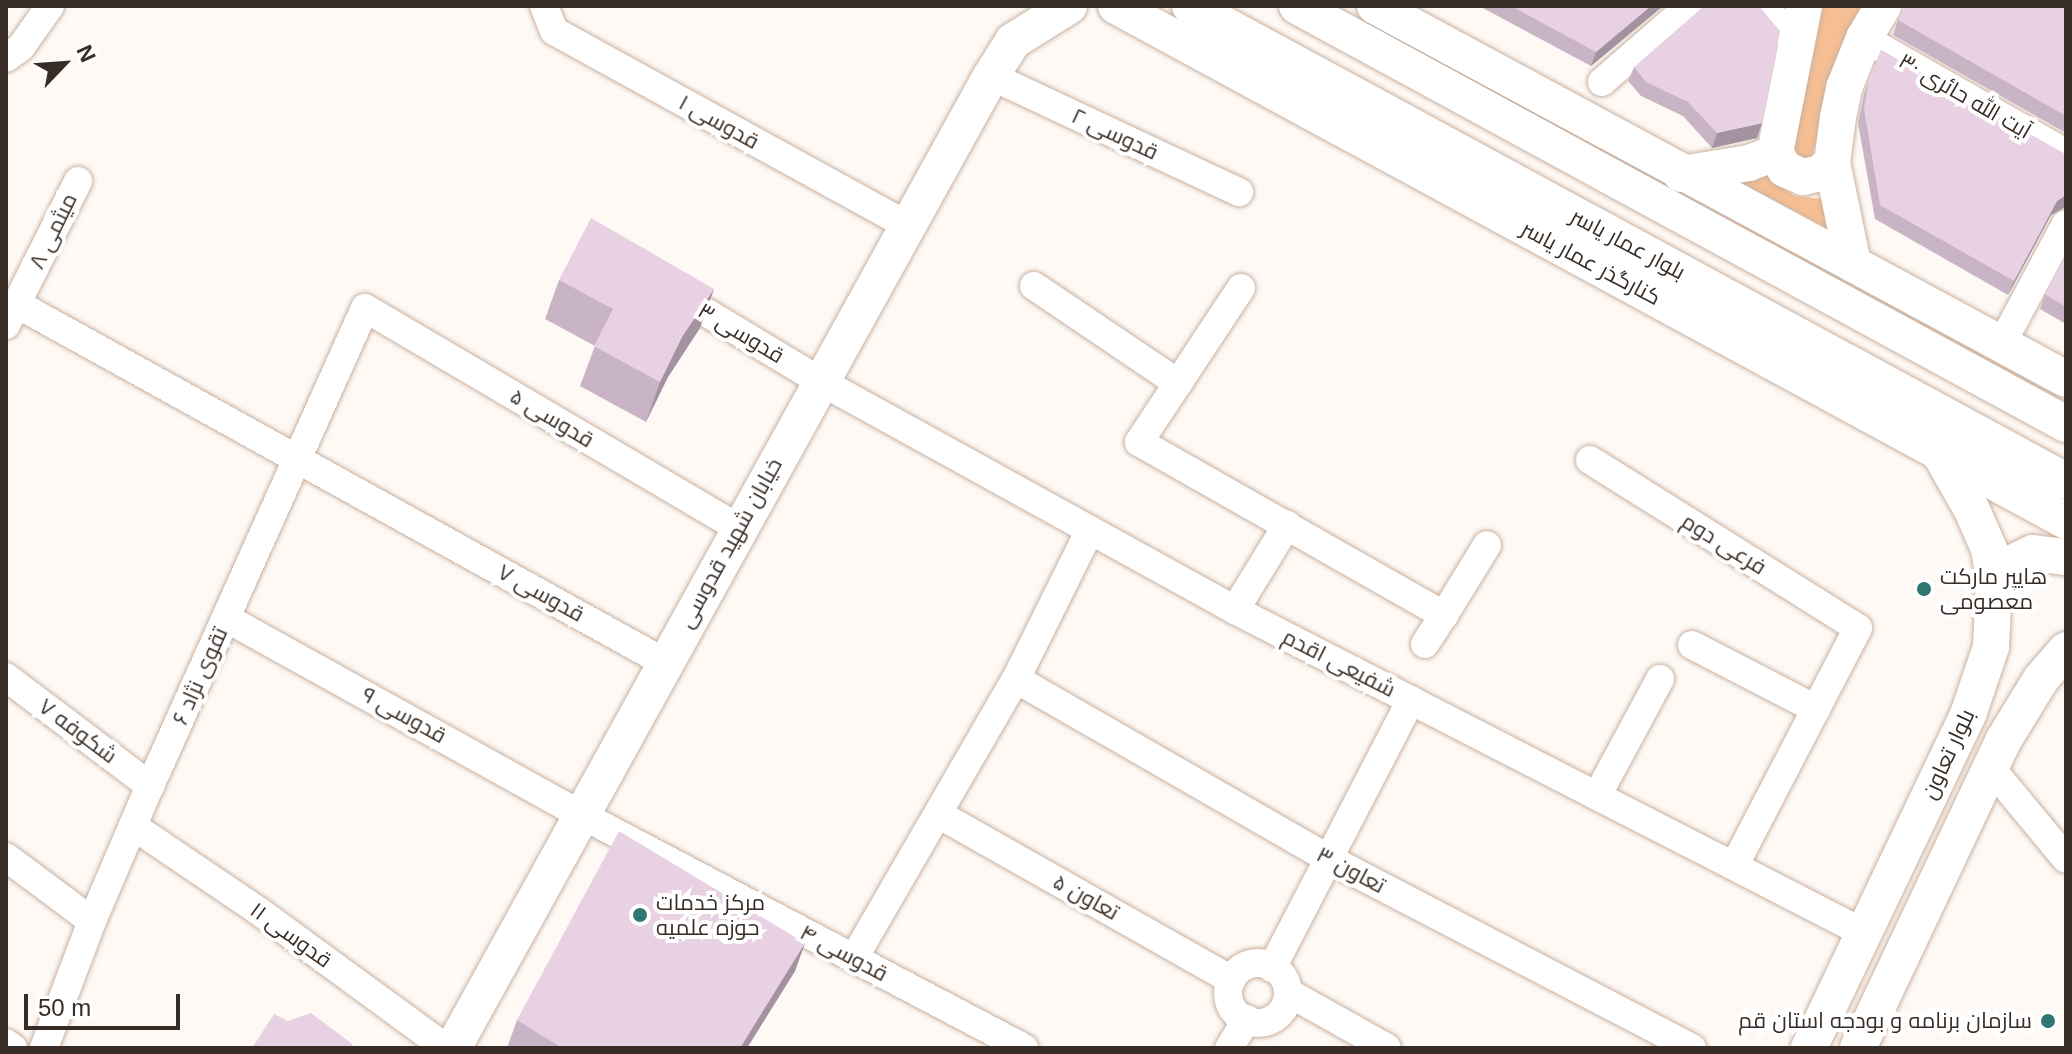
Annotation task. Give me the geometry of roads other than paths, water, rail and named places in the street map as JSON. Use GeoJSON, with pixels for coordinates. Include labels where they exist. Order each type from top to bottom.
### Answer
{"type":"FeatureCollection","features":[{"type":"Feature","properties":{"kind":"main road"},"geometry":{"type":"LineString","coordinates":[[1015,24],[1069,6]]}},
{"type":"Feature","properties":{"kind":"main road","name":"کنارگذر عمار یاسر"},"geometry":{"type":"LineString","coordinates":[[1116,6],[2066,521]]}},
{"type":"Feature","properties":{"kind":"main road","name":"بلوار عمار یاسر"},"geometry":{"type":"LineString","coordinates":[[1190,6],[2066,481]]}},
{"type":"Feature","properties":{"kind":"main road"},"geometry":{"type":"LineString","coordinates":[[1297,6],[2066,424]]}},
{"type":"Feature","properties":{"kind":"main road"},"geometry":{"type":"LineString","coordinates":[[1375,6],[1681,174],[2066,379]]}},
{"type":"Feature","properties":{"kind":"main road"},"geometry":{"type":"LineString","coordinates":[[1804,6],[1775,153],[1785,169],[1803,177],[1820,173],[1832,163]]}},
{"type":"Feature","properties":{"kind":"main road"},"geometry":{"type":"LineString","coordinates":[[1853,264],[1832,163],[1844,88],[1864,38],[1883,6]]}},
{"type":"Feature","properties":{"kind":"main road","name":"خیابان شهید قدوسی"},"geometry":{"type":"LineString","coordinates":[[453,1048],[738,528],[991,76],[1015,24]]}},
{"type":"Feature","properties":{"kind":"main road"},"geometry":{"type":"LineString","coordinates":[[1681,174],[1749,163],[1775,153]]}},
{"type":"Feature","properties":{"kind":"main road","name":"بلوار تعاون"},"geometry":{"type":"LineString","coordinates":[[1809,1048],[1969,712],[1991,647],[1994,580],[1984,536],[1938,451]]}},
{"type":"Feature","properties":{"kind":"main road"},"geometry":{"type":"LineString","coordinates":[[1994,580],[2004,567],[2033,553],[2066,557]]}},
{"type":"Feature","properties":{"kind":"main road","name":"بلوار تعاون"},"geometry":{"type":"LineString","coordinates":[[1858,1048],[1990,767],[2041,679],[2066,650]]}},
{"type":"Feature","properties":{"kind":"street"},"geometry":{"type":"LineString","coordinates":[[6,58],[21,47],[50,6]]}},
{"type":"Feature","properties":{"kind":"street","name":"قدوسی ۱"},"geometry":{"type":"LineString","coordinates":[[544,6],[554,31],[907,225]]}},
{"type":"Feature","properties":{"kind":"street"},"geometry":{"type":"LineString","coordinates":[[1602,82],[1689,6]]}},
{"type":"Feature","properties":{"kind":"street"},"geometry":{"type":"LineString","coordinates":[[1764,6],[1795,43]]}},
{"type":"Feature","properties":{"kind":"street","name":"آیت الله حائری ۳۰"},"geometry":{"type":"LineString","coordinates":[[1864,38],[2066,153]]}},
{"type":"Feature","properties":{"kind":"street","name":"قدوسی ۲"},"geometry":{"type":"LineString","coordinates":[[991,76],[1239,192]]}},
{"type":"Feature","properties":{"kind":"street","name":"میثمی ۸"},"geometry":{"type":"LineString","coordinates":[[11,314],[78,181]]}},
{"type":"Feature","properties":{"kind":"street"},"geometry":{"type":"LineString","coordinates":[[2001,345],[2066,224]]}},
{"type":"Feature","properties":{"kind":"street","name":"قدوسی ۳"},"geometry":{"type":"LineString","coordinates":[[647,276],[820,381]]}},
{"type":"Feature","properties":{"kind":"street"},"geometry":{"type":"LineString","coordinates":[[1034,286],[1178,383]]}},
{"type":"Feature","properties":{"kind":"street"},"geometry":{"type":"LineString","coordinates":[[1241,288],[1139,442],[1444,615]]}},
{"type":"Feature","properties":{"kind":"street","name":"تقوی نژاد ۶"},"geometry":{"type":"LineString","coordinates":[[44,1048],[92,921],[150,786],[365,308]]}},
{"type":"Feature","properties":{"kind":"street","name":"قدوسی ۵"},"geometry":{"type":"LineString","coordinates":[[365,308],[738,528]]}},
{"type":"Feature","properties":{"kind":"street","name":"قدوسی ۷"},"geometry":{"type":"LineString","coordinates":[[11,314],[298,458],[664,662]]}},
{"type":"Feature","properties":{"kind":"street","name":"شفیعی اقدم"},"geometry":{"type":"LineString","coordinates":[[820,381],[1235,610],[1864,933]]}},
{"type":"Feature","properties":{"kind":"street","name":"فرعی دوم"},"geometry":{"type":"LineString","coordinates":[[1590,460],[1858,628],[1816,709]]}},
{"type":"Feature","properties":{"kind":"street"},"geometry":{"type":"LineString","coordinates":[[1235,610],[1287,525]]}},
{"type":"Feature","properties":{"kind":"street"},"geometry":{"type":"LineString","coordinates":[[854,958],[940,815],[1016,679],[1090,530]]}},
{"type":"Feature","properties":{"kind":"street"},"geometry":{"type":"LineString","coordinates":[[1425,644],[1487,545]]}},
{"type":"Feature","properties":{"kind":"street","name":"قدوسی ۹"},"geometry":{"type":"LineString","coordinates":[[226,618],[580,814]]}},
{"type":"Feature","properties":{"kind":"street"},"geometry":{"type":"LineString","coordinates":[[1692,645],[1816,709],[1734,866]]}},
{"type":"Feature","properties":{"kind":"street","name":"شکوفه ۷"},"geometry":{"type":"LineString","coordinates":[[6,677],[150,786]]}},
{"type":"Feature","properties":{"kind":"street","name":"تعاون ۳"},"geometry":{"type":"LineString","coordinates":[[1016,679],[1329,859],[1692,1048]]}},
{"type":"Feature","properties":{"kind":"street"},"geometry":{"type":"LineString","coordinates":[[1597,796],[1660,679]]}},
{"type":"Feature","properties":{"kind":"street"},"geometry":{"type":"LineString","coordinates":[[1272,968],[1411,700]]}},
{"type":"Feature","properties":{"kind":"street"},"geometry":{"type":"LineString","coordinates":[[1990,767],[2066,859]]}},
{"type":"Feature","properties":{"kind":"street","name":"قدوسی ۴"},"geometry":{"type":"LineString","coordinates":[[580,814],[1024,1048]]}},
{"type":"Feature","properties":{"kind":"street","name":"تعاون ۵"},"geometry":{"type":"LineString","coordinates":[[940,815],[1232,980]]}},
{"type":"Feature","properties":{"kind":"street","name":"قدوسی ۱۱"},"geometry":{"type":"LineString","coordinates":[[133,826],[260,912],[446,1048]]}},
{"type":"Feature","properties":{"kind":"street"},"geometry":{"type":"LineString","coordinates":[[6,857],[92,921]]}},
{"type":"Feature","properties":{"kind":"street"},"geometry":{"type":"LineString","coordinates":[[1289,993],[1283,1011],[1275,1018],[1256,1023],[1238,1016],[1228,999],[1236,971],[1254,963],[1272,968],[1281,973],[1289,993],[1387,1048]]}},
{"type":"Feature","properties":{"kind":"street"},"geometry":{"type":"LineString","coordinates":[[1229,1048],[1247,1019]]}},
{"type":"Feature","properties":{"kind":"street"},"geometry":{"type":"LineString","coordinates":[[6,1043],[13,1048]]}},
{"type":"Feature","properties":{"kind":"place","name":"هایپر مارکت معصومی"},"geometry":{"type":"Point","coordinates":[1924,589]}},
{"type":"Feature","properties":{"kind":"place","name":"مرکز خدمات حوزه علمیه"},"geometry":{"type":"Point","coordinates":[640,915]}},
{"type":"Feature","properties":{"kind":"place","name":"سازمان برنامه و بودجه استان قم"},"geometry":{"type":"Point","coordinates":[2048,1021]}}]}
